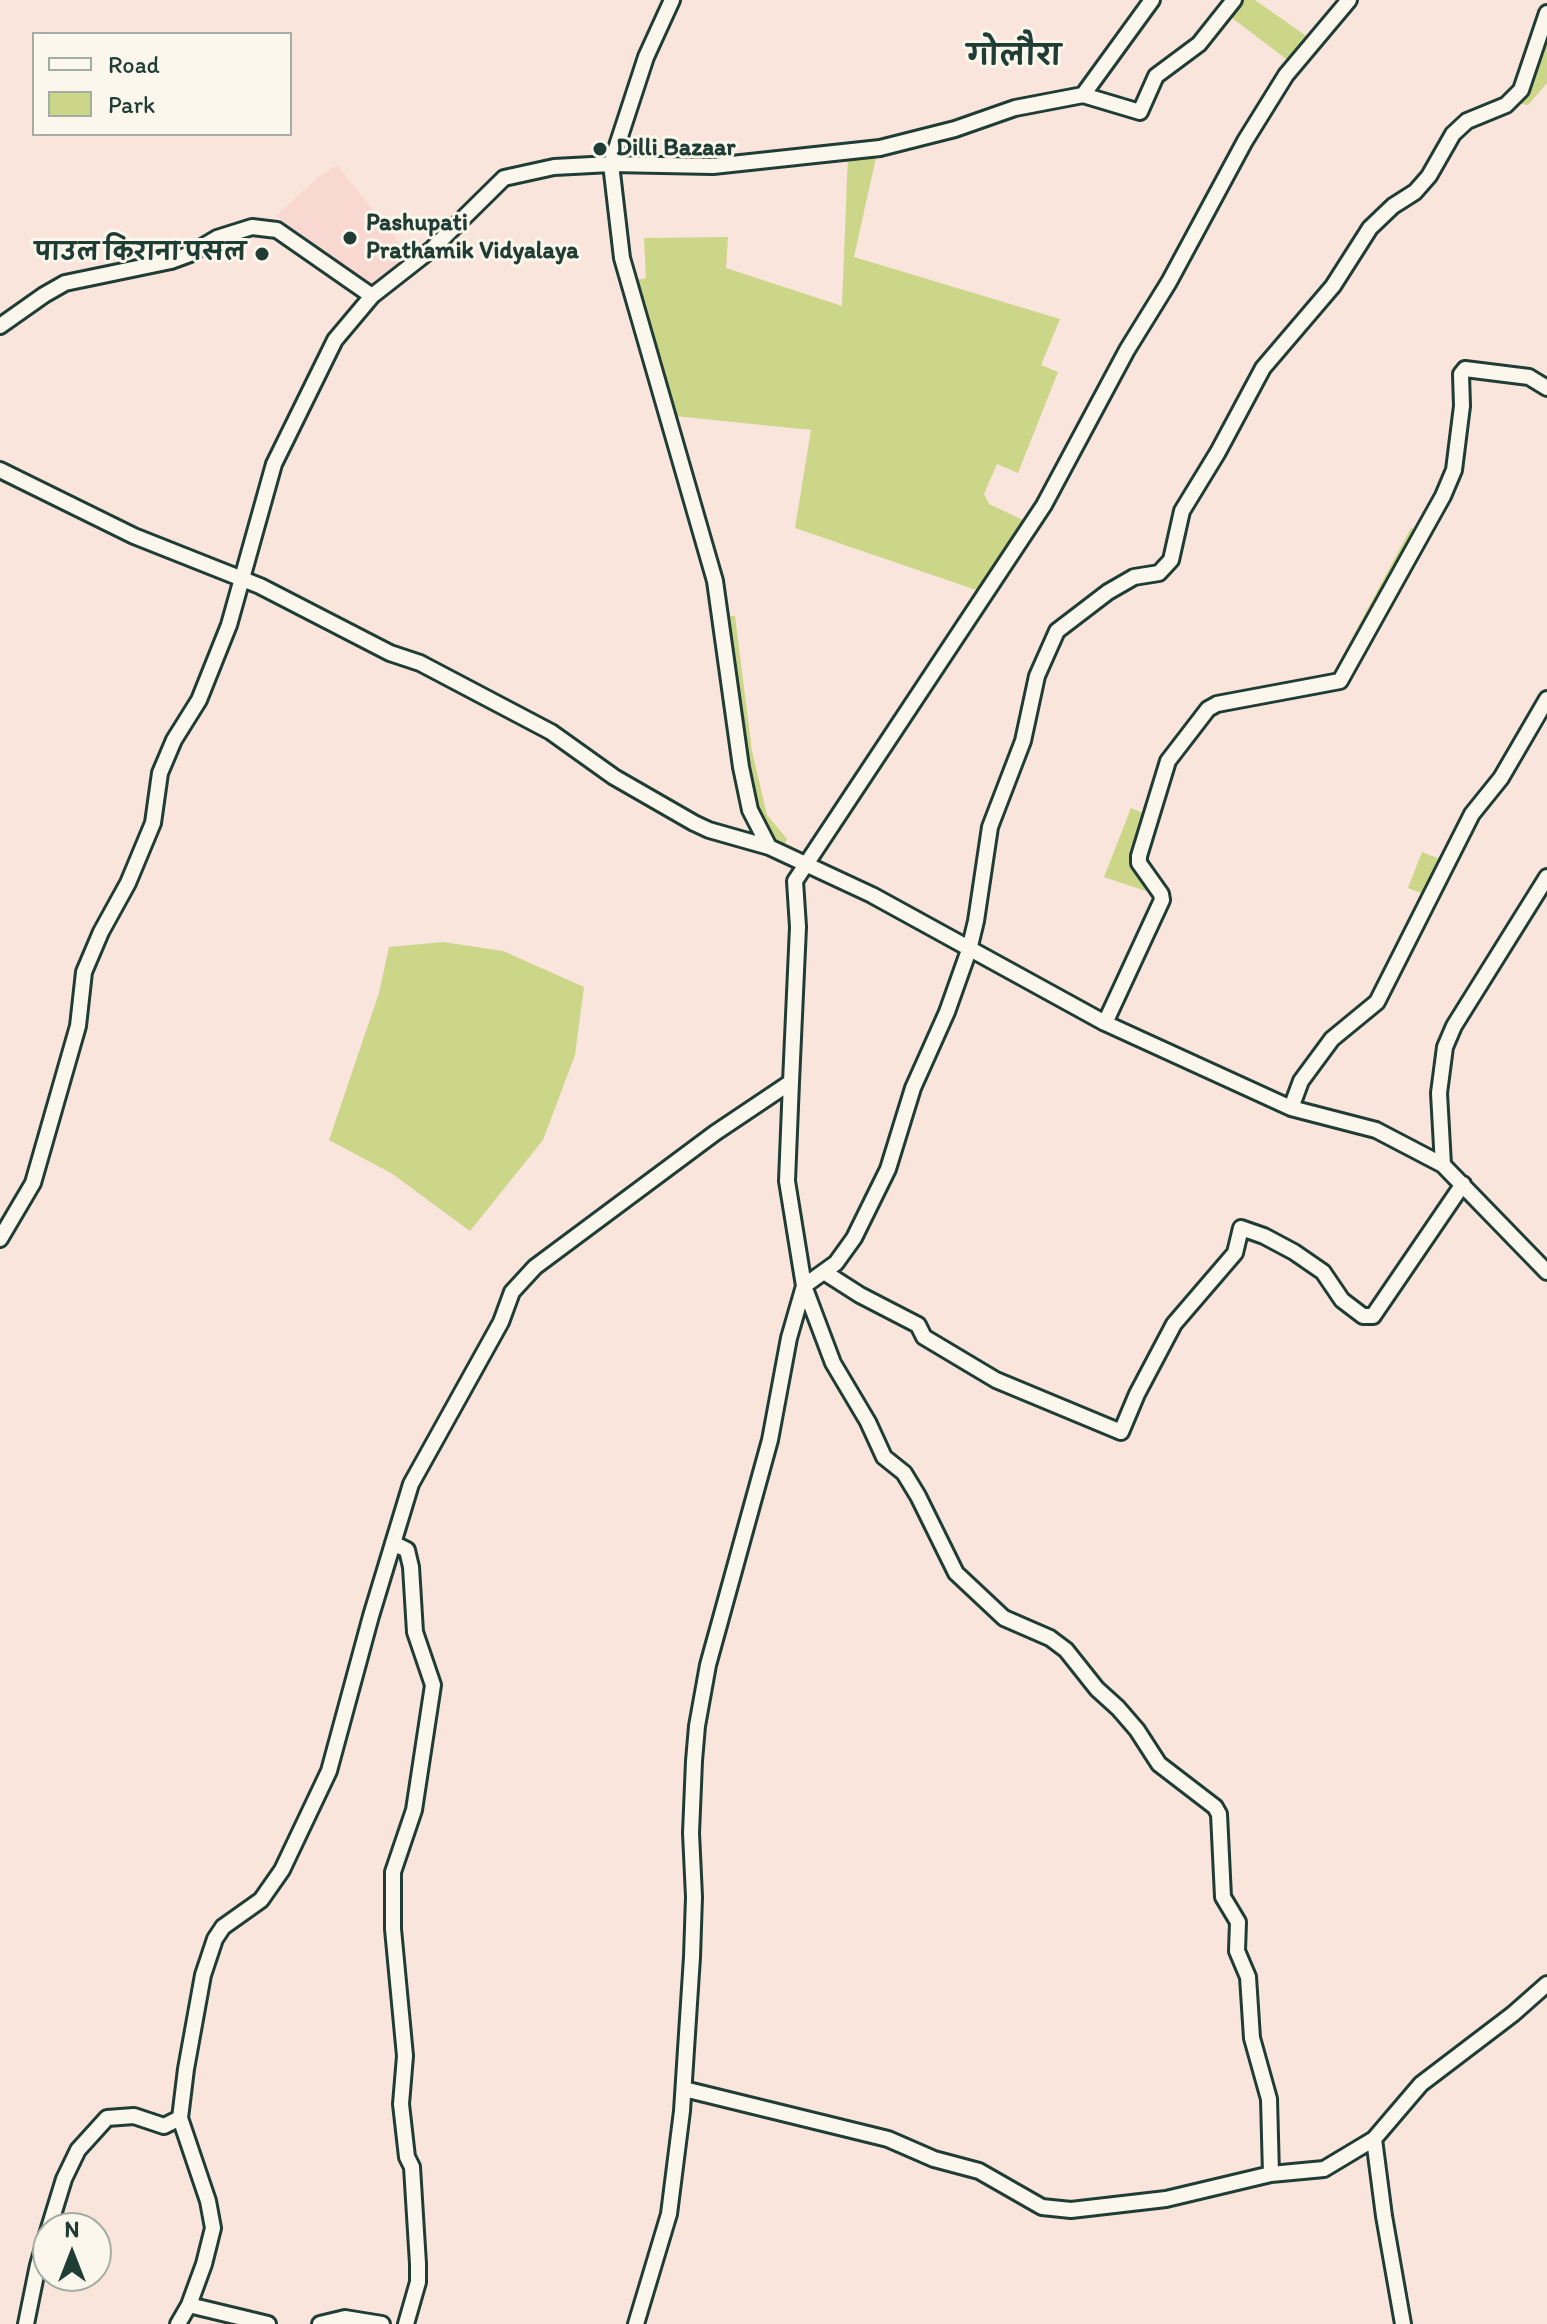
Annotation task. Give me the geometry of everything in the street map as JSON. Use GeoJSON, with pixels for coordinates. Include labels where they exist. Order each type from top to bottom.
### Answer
{"type":"FeatureCollection","features":[{"type":"Feature","properties":{"kind":"street"},"geometry":{"type":"LineString","coordinates":[[672,0],[646,57],[611,164],[622,258],[715,581],[741,767],[750,810],[769,847]]}},
{"type":"Feature","properties":{"kind":"street"},"geometry":{"type":"LineString","coordinates":[[1083,95],[1152,0]]}},
{"type":"Feature","properties":{"kind":"street"},"geometry":{"type":"LineString","coordinates":[[0,1239],[33,1183],[78,1026],[84,972],[101,932],[128,883],[153,823],[160,773],[174,740],[199,700],[229,625],[274,464],[335,340],[372,296],[432,249],[504,178],[554,167],[611,164],[713,166],[880,148],[955,129],[1015,108],[1083,95],[1140,112],[1156,76],[1199,44],[1234,0]]}},
{"type":"Feature","properties":{"kind":"street"},"geometry":{"type":"LineString","coordinates":[[1271,2174],[1269,2099],[1252,2038],[1248,1977],[1237,1951],[1238,1922],[1223,1897],[1219,1814],[1215,1807],[1159,1764],[1137,1730],[1097,1689],[1066,1650],[1050,1638],[1004,1618],[956,1573],[918,1496],[904,1473],[884,1457],[868,1422],[833,1363],[804,1286],[787,1181],[798,927],[795,881],[1044,505],[1127,350],[1169,282],[1245,141],[1286,75],[1349,0]]}},
{"type":"Feature","properties":{"kind":"street"},"geometry":{"type":"LineString","coordinates":[[636,2324],[669,2214],[684,2089],[692,1957],[694,1897],[691,1833],[697,1726],[711,1653],[770,1440],[789,1338],[804,1286],[836,1263],[854,1238],[888,1169],[913,1088],[947,1012],[969,950],[990,827],[1023,741],[1037,676],[1057,631],[1108,592],[1134,577],[1159,573],[1171,560],[1182,511],[1263,368],[1333,286],[1370,228],[1393,206],[1415,192],[1429,176],[1453,134],[1467,121],[1506,105],[1521,90],[1547,13]]}},
{"type":"Feature","properties":{"kind":"street"},"geometry":{"type":"LineString","coordinates":[[0,326],[65,283],[171,261],[217,238],[252,227],[277,230],[372,296]]}},
{"type":"Feature","properties":{"kind":"street"},"geometry":{"type":"LineString","coordinates":[[1105,1023],[1162,900],[1139,863],[1139,856],[1168,761],[1208,709],[1217,704],[1340,681],[1443,496],[1454,470],[1462,406],[1461,374],[1465,369],[1529,377],[1547,388]]}},
{"type":"Feature","properties":{"kind":"street"},"geometry":{"type":"LineString","coordinates":[[0,470],[134,536],[240,579],[315,613],[390,653],[420,663],[551,732],[614,777],[694,823],[769,847],[809,864],[872,895],[1105,1023],[1291,1108],[1376,1130],[1443,1165],[1547,1272]]}},
{"type":"Feature","properties":{"kind":"street"},"geometry":{"type":"LineString","coordinates":[[1291,1108],[1301,1081],[1332,1039],[1377,1002],[1472,814],[1501,778],[1547,699]]}},
{"type":"Feature","properties":{"kind":"street"},"geometry":{"type":"LineString","coordinates":[[1443,1165],[1439,1093],[1445,1047],[1454,1026],[1543,893],[1547,877]]}},
{"type":"Feature","properties":{"kind":"street"},"geometry":{"type":"LineString","coordinates":[[178,2324],[189,2305],[204,2264],[213,2228],[208,2201],[180,2118],[195,2009],[215,1939],[223,1927],[261,1900],[282,1870],[329,1771],[411,1484],[501,1322],[512,1292],[535,1267],[715,1133],[791,1082]]}},
{"type":"Feature","properties":{"kind":"street"},"geometry":{"type":"LineString","coordinates":[[824,1272],[918,1325],[924,1337],[996,1380],[1121,1432],[1174,1324],[1235,1253],[1241,1228],[1294,1252],[1323,1272],[1342,1300],[1363,1316],[1373,1316],[1425,1244],[1463,1184]]}},
{"type":"Feature","properties":{"kind":"street"},"geometry":{"type":"LineString","coordinates":[[393,1543],[407,1550],[415,1632],[433,1685],[414,1810],[393,1872],[393,1929],[405,2056],[401,2104],[407,2157],[412,2167],[418,2264],[418,2282],[406,2324]]}},
{"type":"Feature","properties":{"kind":"street"},"geometry":{"type":"LineString","coordinates":[[684,2089],[888,2139],[934,2159],[979,2171],[1042,2207],[1097,2208],[1166,2199],[1271,2174],[1324,2169],[1374,2139],[1421,2084],[1547,1984]]}},
{"type":"Feature","properties":{"kind":"street"},"geometry":{"type":"LineString","coordinates":[[53,2212],[78,2150],[107,2118],[134,2116],[164,2126],[180,2118]]}},
{"type":"Feature","properties":{"kind":"street"},"geometry":{"type":"LineString","coordinates":[[1374,2139],[1403,2324]]}},
{"type":"Feature","properties":{"kind":"street"},"geometry":{"type":"LineString","coordinates":[[26,2324],[33,2292]]}},
{"type":"Feature","properties":{"kind":"street"},"geometry":{"type":"LineString","coordinates":[[189,2305],[268,2324]]}},
{"type":"Feature","properties":{"kind":"street"},"geometry":{"type":"LineString","coordinates":[[320,2324],[345,2318],[382,2324]]}},
{"type":"Feature","properties":{"kind":"shaded area","name":"Pashupati Prathamik Vidyalaya"},"geometry":{"type":"Polygon","coordinates":[[[337,165],[412,259],[386,281],[371,286],[276,216],[318,177],[337,165]]]}},
{"type":"Feature","properties":{"kind":"green space"},"geometry":{"type":"Polygon","coordinates":[[[1240,0],[1255,0],[1309,38],[1289,61],[1228,15],[1240,0]]]}},
{"type":"Feature","properties":{"kind":"green space"},"geometry":{"type":"Polygon","coordinates":[[[1547,31],[1547,83],[1528,105],[1516,103],[1547,31]]]}},
{"type":"Feature","properties":{"kind":"green space"},"geometry":{"type":"Polygon","coordinates":[[[877,153],[854,257],[1060,319],[1041,365],[1058,372],[1018,473],[997,464],[984,494],[989,504],[1027,522],[979,591],[795,528],[811,430],[675,416],[633,281],[646,278],[644,238],[728,237],[726,268],[842,306],[848,154],[877,153]]]}},
{"type":"Feature","properties":{"kind":"green space"},"geometry":{"type":"Polygon","coordinates":[[[1411,528],[1418,531],[1340,674],[1330,679],[1411,528]]]}},
{"type":"Feature","properties":{"kind":"green space"},"geometry":{"type":"Polygon","coordinates":[[[724,616],[735,616],[752,751],[767,815],[787,839],[783,848],[773,845],[761,817],[746,750],[724,616]]]}},
{"type":"Feature","properties":{"kind":"green space"},"geometry":{"type":"Polygon","coordinates":[[[1131,808],[1143,813],[1133,855],[1158,895],[1104,877],[1131,808]]]}},
{"type":"Feature","properties":{"kind":"green space"},"geometry":{"type":"Polygon","coordinates":[[[1422,852],[1445,861],[1426,895],[1408,888],[1422,852]]]}},
{"type":"Feature","properties":{"kind":"green space"},"geometry":{"type":"Polygon","coordinates":[[[443,942],[503,951],[584,987],[575,1055],[543,1140],[470,1231],[391,1173],[329,1140],[379,993],[389,947],[443,942]]]}},
{"type":"Feature","properties":{"kind":"place","name":"Dilli Bazaar"},"geometry":{"type":"Point","coordinates":[600,149]}},
{"type":"Feature","properties":{"kind":"place","name":"Pashupati Prathamik Vidyalaya"},"geometry":{"type":"Point","coordinates":[350,238]}},
{"type":"Feature","properties":{"kind":"place","name":"पाउल किराना पसल"},"geometry":{"type":"Point","coordinates":[262,254]}},
{"type":"Feature","properties":{"kind":"district","name":"गोलौरा"},"geometry":{"type":"Point","coordinates":[1014,58]}}]}
